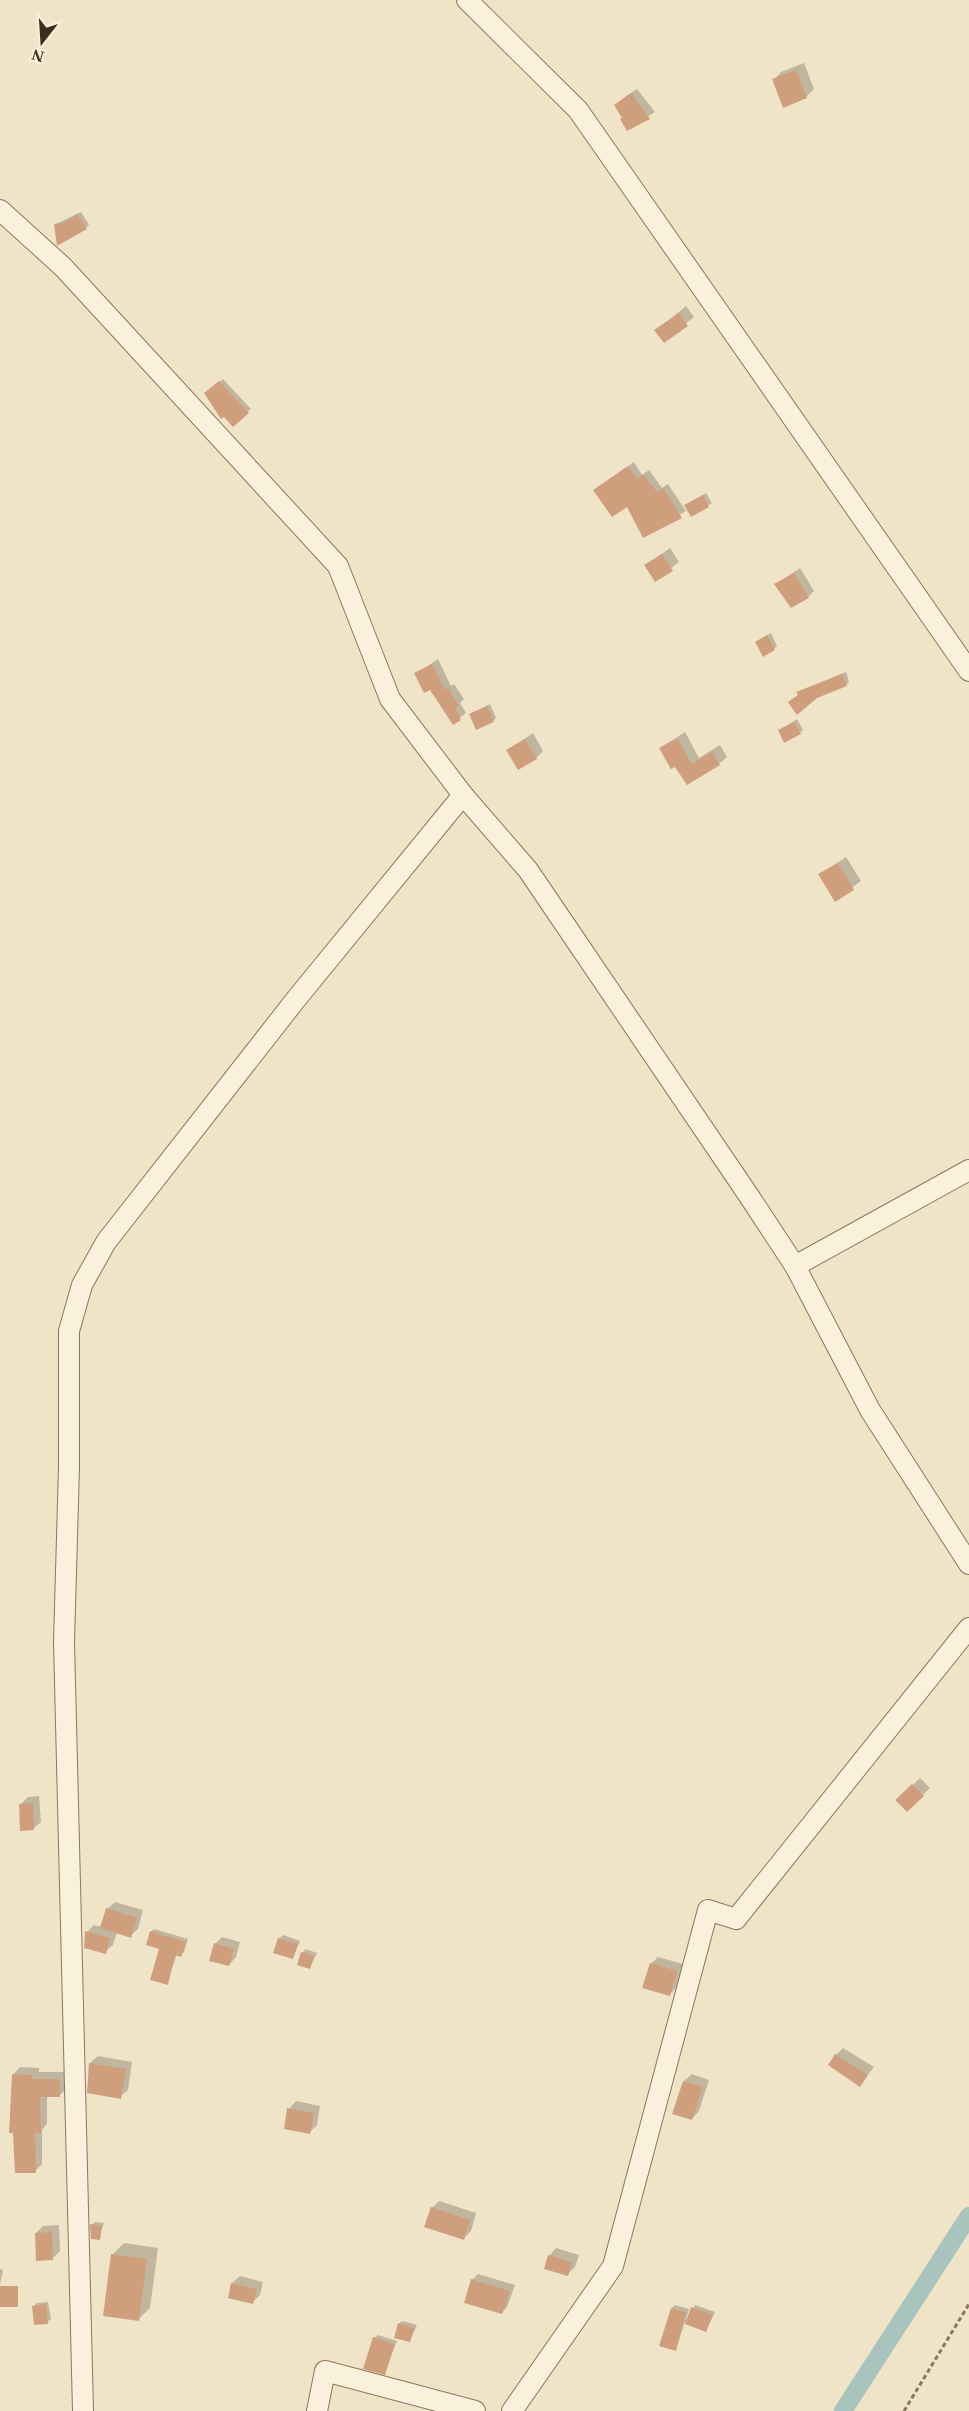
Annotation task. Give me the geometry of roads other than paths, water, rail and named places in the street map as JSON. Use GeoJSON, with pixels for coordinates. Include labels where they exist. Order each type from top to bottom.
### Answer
{"type":"FeatureCollection","features":[{"type":"Feature","properties":{"kind":"street"},"geometry":{"type":"LineString","coordinates":[[467,0],[578,110],[969,671]]}},
{"type":"Feature","properties":{"kind":"street"},"geometry":{"type":"LineString","coordinates":[[0,210],[63,267],[338,566],[390,699],[463,795],[528,870],[795,1266],[870,1410],[969,1564]]}},
{"type":"Feature","properties":{"kind":"street"},"geometry":{"type":"LineString","coordinates":[[83,2411],[64,1654],[69,1467],[69,1331],[81,1286],[106,1242],[297,998],[463,795]]}},
{"type":"Feature","properties":{"kind":"street"},"geometry":{"type":"LineString","coordinates":[[795,1266],[969,1170]]}},
{"type":"Feature","properties":{"kind":"street"},"geometry":{"type":"LineString","coordinates":[[512,2411],[613,2266],[708,1910],[736,1919],[969,1628]]}},
{"type":"Feature","properties":{"kind":"street"},"geometry":{"type":"LineString","coordinates":[[317,2411],[325,2371],[475,2411]]}},
{"type":"Feature","properties":{"kind":"waterway"},"geometry":{"type":"LineString","coordinates":[[843,2411],[969,2216]]}}]}
